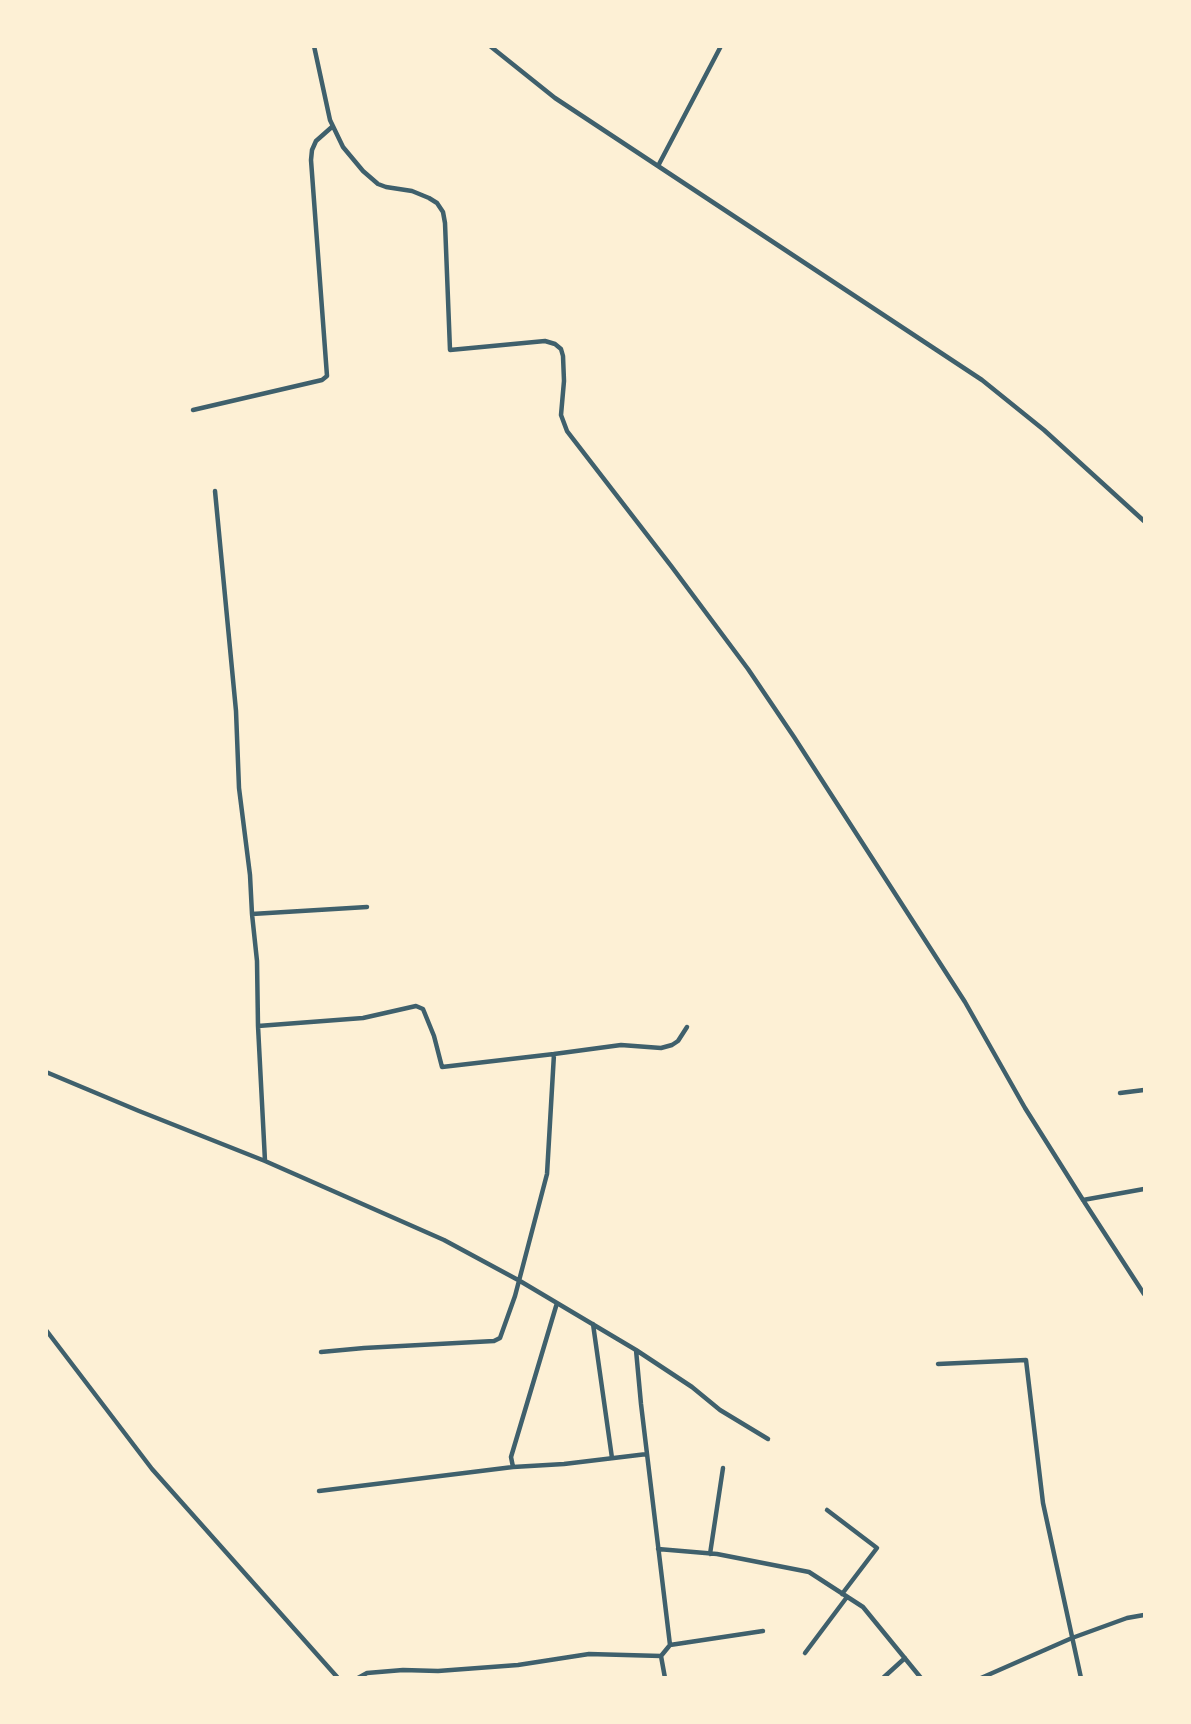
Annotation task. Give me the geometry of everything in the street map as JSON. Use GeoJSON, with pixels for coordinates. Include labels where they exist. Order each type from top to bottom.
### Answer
{"type":"FeatureCollection","features":[{"type":"Feature","properties":{"kind":"street"},"geometry":{"type":"LineString","coordinates":[[314,46],[333,126],[343,147],[374,182],[386,188],[412,191],[429,198],[443,212],[450,350],[545,341],[561,349],[564,381],[561,415],[567,431],[748,669],[794,737],[965,1002],[1025,1108],[1144,1293]]}},
{"type":"Feature","properties":{"kind":"street"},"geometry":{"type":"LineString","coordinates":[[490,46],[555,98],[982,380],[1044,430],[1144,521]]}},
{"type":"Feature","properties":{"kind":"street"},"geometry":{"type":"LineString","coordinates":[[658,166],[721,46]]}},
{"type":"Feature","properties":{"kind":"street"},"geometry":{"type":"LineString","coordinates":[[193,410],[322,380],[327,376],[311,160],[316,141],[333,126]]}},
{"type":"Feature","properties":{"kind":"street"},"geometry":{"type":"LineString","coordinates":[[215,491],[236,711],[239,789],[250,875],[257,961],[265,1161]]}},
{"type":"Feature","properties":{"kind":"street"},"geometry":{"type":"LineString","coordinates":[[252,914],[368,907]]}},
{"type":"Feature","properties":{"kind":"street"},"geometry":{"type":"LineString","coordinates":[[258,1026],[363,1018],[416,1006],[423,1009],[434,1036],[442,1067],[621,1046],[661,1048],[678,1041],[687,1027]]}},
{"type":"Feature","properties":{"kind":"street"},"geometry":{"type":"LineString","coordinates":[[321,1352],[496,1340],[501,1335],[520,1281],[547,1174],[554,1054]]}},
{"type":"Feature","properties":{"kind":"street"},"geometry":{"type":"LineString","coordinates":[[46,1072],[265,1161],[444,1240],[520,1281],[636,1350],[692,1387],[720,1410],[768,1439]]}},
{"type":"Feature","properties":{"kind":"street"},"geometry":{"type":"LineString","coordinates":[[1120,1093],[1144,1090]]}},
{"type":"Feature","properties":{"kind":"street"},"geometry":{"type":"LineString","coordinates":[[1083,1200],[1144,1189]]}},
{"type":"Feature","properties":{"kind":"street"},"geometry":{"type":"LineString","coordinates":[[513,1467],[511,1457],[556,1303]]}},
{"type":"Feature","properties":{"kind":"street"},"geometry":{"type":"LineString","coordinates":[[593,1324],[612,1458]]}},
{"type":"Feature","properties":{"kind":"street"},"geometry":{"type":"LineString","coordinates":[[46,1330],[152,1469],[338,1677]]}},
{"type":"Feature","properties":{"kind":"street"},"geometry":{"type":"LineString","coordinates":[[636,1350],[670,1645]]}},
{"type":"Feature","properties":{"kind":"street"},"geometry":{"type":"LineString","coordinates":[[938,1364],[1026,1359],[1043,1503],[1081,1677]]}},
{"type":"Feature","properties":{"kind":"street"},"geometry":{"type":"LineString","coordinates":[[320,1491],[513,1467],[564,1464],[647,1454]]}},
{"type":"Feature","properties":{"kind":"street"},"geometry":{"type":"LineString","coordinates":[[710,1554],[723,1468]]}},
{"type":"Feature","properties":{"kind":"street"},"geometry":{"type":"LineString","coordinates":[[805,1653],[877,1548],[827,1510]]}},
{"type":"Feature","properties":{"kind":"street"},"geometry":{"type":"LineString","coordinates":[[658,1549],[710,1554],[808,1572],[863,1607],[921,1677]]}},
{"type":"Feature","properties":{"kind":"street"},"geometry":{"type":"LineString","coordinates":[[981,1677],[1072,1638],[1127,1618],[1144,1615]]}},
{"type":"Feature","properties":{"kind":"street"},"geometry":{"type":"LineString","coordinates":[[661,1656],[670,1645],[763,1631]]}},
{"type":"Feature","properties":{"kind":"street"},"geometry":{"type":"LineString","coordinates":[[358,1677],[368,1673],[403,1670],[438,1671],[518,1665],[589,1654],[661,1656]]}},
{"type":"Feature","properties":{"kind":"street"},"geometry":{"type":"LineString","coordinates":[[661,1656],[665,1677]]}},
{"type":"Feature","properties":{"kind":"street"},"geometry":{"type":"LineString","coordinates":[[883,1677],[905,1658]]}}]}
